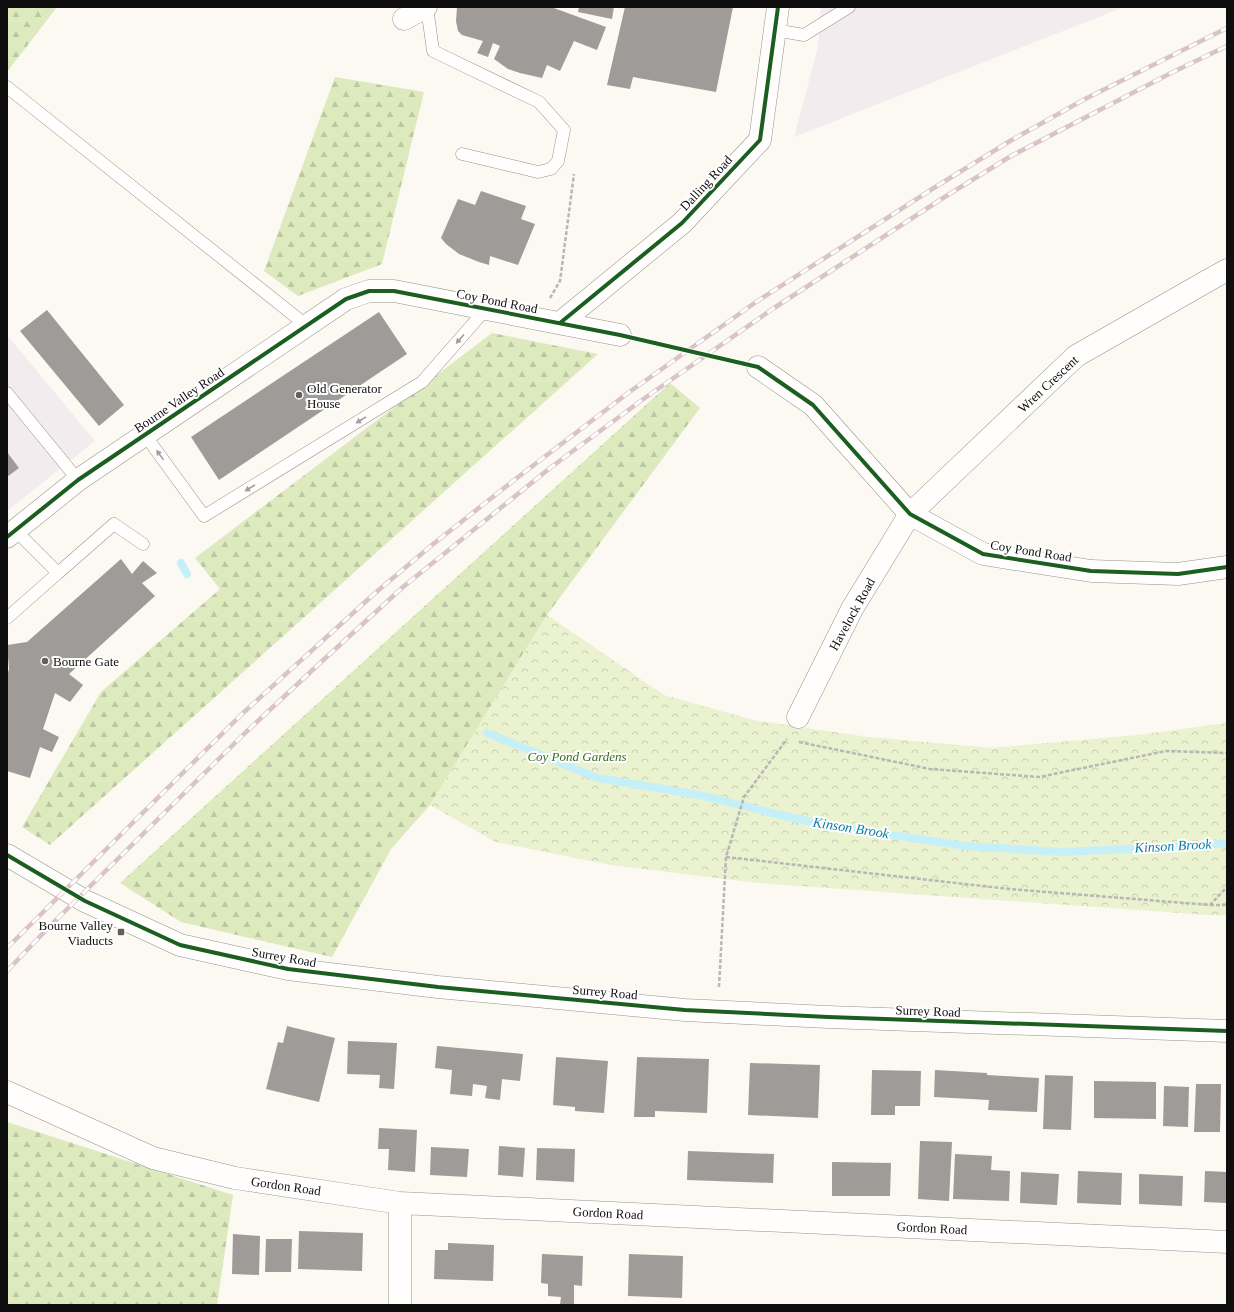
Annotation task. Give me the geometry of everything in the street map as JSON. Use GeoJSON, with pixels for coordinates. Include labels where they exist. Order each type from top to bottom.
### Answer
{"type":"FeatureCollection","features":[{"type":"Feature","properties":{"kind":"street"},"geometry":{"type":"LineString","coordinates":[[404,18],[426,7]]}},
{"type":"Feature","properties":{"kind":"street","name":"Dalling Road"},"geometry":{"type":"LineString","coordinates":[[560,323],[682,223],[760,140],[778,7]]}},
{"type":"Feature","properties":{"kind":"street","name":"Wren Crescent"},"geometry":{"type":"LineString","coordinates":[[910,514],[1076,356],[1227,270]]}},
{"type":"Feature","properties":{"kind":"street","name":"Coy Pond Road"},"geometry":{"type":"LineString","coordinates":[[369,291],[394,291],[620,335]]}},
{"type":"Feature","properties":{"kind":"street","name":"Bourne Valley Road"},"geometry":{"type":"LineString","coordinates":[[11,534],[78,480],[306,325],[346,299],[369,291]]}},
{"type":"Feature","properties":{"kind":"street","name":"Coy Pond Road"},"geometry":{"type":"LineString","coordinates":[[758,367],[813,404],[910,514],[982,554],[1091,571],[1178,574],[1227,567]]}},
{"type":"Feature","properties":{"kind":"street","name":"Havelock Road"},"geometry":{"type":"LineString","coordinates":[[798,717],[852,609],[910,514]]}},
{"type":"Feature","properties":{"kind":"street","name":"Surrey Road"},"geometry":{"type":"LineString","coordinates":[[7,855],[85,901],[180,945],[288,970],[438,987],[685,1010],[828,1018],[1227,1031]]}},
{"type":"Feature","properties":{"kind":"street","name":"Gordon Road"},"geometry":{"type":"LineString","coordinates":[[7,1092],[153,1158],[235,1178],[400,1203],[1227,1242]]}},
{"type":"Feature","properties":{"kind":"street"},"geometry":{"type":"LineString","coordinates":[[400,1203],[400,1305]]}},
{"type":"Feature","properties":{"kind":"lane"},"geometry":{"type":"LineString","coordinates":[[426,7],[433,50],[539,102],[564,130],[558,161],[551,168],[538,172],[462,154]]}},
{"type":"Feature","properties":{"kind":"lane"},"geometry":{"type":"LineString","coordinates":[[774,30],[804,34],[849,7]]}},
{"type":"Feature","properties":{"kind":"lane"},"geometry":{"type":"LineString","coordinates":[[7,87],[306,325]]}},
{"type":"Feature","properties":{"kind":"lane"},"geometry":{"type":"LineString","coordinates":[[145,435],[204,516],[422,382],[486,309]]}},
{"type":"Feature","properties":{"kind":"lane"},"geometry":{"type":"LineString","coordinates":[[7,393],[78,480]]}},
{"type":"Feature","properties":{"kind":"lane"},"geometry":{"type":"LineString","coordinates":[[7,618],[114,524],[143,544]]}},
{"type":"Feature","properties":{"kind":"lane"},"geometry":{"type":"LineString","coordinates":[[11,534],[58,573]]}},
{"type":"Feature","properties":{"kind":"path"},"geometry":{"type":"LineString","coordinates":[[538,318],[560,281],[574,172]]}},
{"type":"Feature","properties":{"kind":"path"},"geometry":{"type":"LineString","coordinates":[[719,991],[726,857],[744,797],[787,740],[930,769],[1039,777],[1166,751],[1227,753]]}},
{"type":"Feature","properties":{"kind":"path"},"geometry":{"type":"LineString","coordinates":[[726,857],[1009,889],[1210,905],[1227,905]]}},
{"type":"Feature","properties":{"kind":"path"},"geometry":{"type":"LineString","coordinates":[[1210,905],[1227,887]]}},
{"type":"Feature","properties":{"kind":"shaded area"},"geometry":{"type":"Polygon","coordinates":[[[821,7],[1124,7],[794,137],[818,47],[821,7]]]}},
{"type":"Feature","properties":{"kind":"shaded area"},"geometry":{"type":"Polygon","coordinates":[[[7,335],[95,441],[7,511],[7,335]]]}},
{"type":"Feature","properties":{"kind":"green space"},"geometry":{"type":"Polygon","coordinates":[[[7,7],[57,7],[7,72],[7,7]]]}},
{"type":"Feature","properties":{"kind":"green space"},"geometry":{"type":"Polygon","coordinates":[[[335,77],[424,92],[382,264],[298,296],[264,271],[335,77]]]}},
{"type":"Feature","properties":{"kind":"green space"},"geometry":{"type":"Polygon","coordinates":[[[492,333],[598,354],[50,845],[22,827],[101,692],[220,589],[195,558],[492,333]]]}},
{"type":"Feature","properties":{"kind":"green space"},"geometry":{"type":"Polygon","coordinates":[[[670,383],[700,408],[547,615],[430,805],[391,849],[332,957],[181,922],[120,883],[670,383]]]}},
{"type":"Feature","properties":{"kind":"green space","name":"Coy Pond Gardens"},"geometry":{"type":"Polygon","coordinates":[[[547,615],[664,695],[753,720],[868,737],[992,748],[1138,735],[1227,723],[1227,915],[1208,915],[758,883],[611,865],[496,842],[430,805],[547,615]]]}},
{"type":"Feature","properties":{"kind":"green space"},"geometry":{"type":"Polygon","coordinates":[[[7,1122],[233,1195],[217,1305],[7,1305],[7,1122]]]}},
{"type":"Feature","properties":{"kind":"building"},"geometry":{"type":"Polygon","coordinates":[[[457,7],[551,7],[606,27],[597,50],[574,41],[560,71],[547,65],[542,78],[508,69],[494,59],[500,46],[493,43],[488,57],[477,53],[483,41],[462,35],[458,31],[456,21],[457,7]]]}},
{"type":"Feature","properties":{"kind":"building"},"geometry":{"type":"Polygon","coordinates":[[[579,7],[614,7],[612,19],[578,12],[579,7]]]}},
{"type":"Feature","properties":{"kind":"building"},"geometry":{"type":"Polygon","coordinates":[[[625,7],[733,7],[716,92],[633,77],[630,89],[607,85],[625,7]]]}},
{"type":"Feature","properties":{"kind":"building"},"geometry":{"type":"Polygon","coordinates":[[[481,191],[526,206],[521,219],[535,224],[518,265],[490,256],[489,265],[479,262],[459,254],[441,238],[458,199],[475,205],[481,191]]]}},
{"type":"Feature","properties":{"kind":"building"},"geometry":{"type":"Polygon","coordinates":[[[47,310],[124,405],[99,426],[20,331],[47,310]]]}},
{"type":"Feature","properties":{"kind":"building","name":"Old Generator House"},"geometry":{"type":"Polygon","coordinates":[[[379,312],[407,354],[219,480],[191,437],[379,312]]]}},
{"type":"Feature","properties":{"kind":"building"},"geometry":{"type":"Polygon","coordinates":[[[7,452],[19,468],[7,477],[7,452]]]}},
{"type":"Feature","properties":{"kind":"building","name":"Bourne Gate"},"geometry":{"type":"Polygon","coordinates":[[[121,559],[132,574],[143,561],[157,573],[142,583],[155,596],[69,674],[83,685],[70,702],[55,693],[43,729],[59,737],[52,752],[40,747],[30,778],[7,771],[7,676],[9,669],[7,645],[27,642],[121,559]]]}},
{"type":"Feature","properties":{"kind":"building"},"geometry":{"type":"Polygon","coordinates":[[[287,1026],[335,1038],[319,1102],[266,1089],[278,1042],[283,1043],[287,1026]]]}},
{"type":"Feature","properties":{"kind":"building"},"geometry":{"type":"Polygon","coordinates":[[[348,1041],[397,1043],[394,1089],[379,1088],[380,1075],[347,1074],[348,1041]]]}},
{"type":"Feature","properties":{"kind":"building"},"geometry":{"type":"Polygon","coordinates":[[[437,1046],[523,1054],[520,1081],[502,1079],[500,1100],[485,1098],[487,1086],[473,1084],[472,1096],[450,1094],[452,1070],[435,1068],[437,1046]]]}},
{"type":"Feature","properties":{"kind":"building"},"geometry":{"type":"Polygon","coordinates":[[[556,1057],[608,1061],[604,1113],[575,1111],[575,1107],[553,1105],[556,1057]]]}},
{"type":"Feature","properties":{"kind":"building"},"geometry":{"type":"Polygon","coordinates":[[[637,1057],[709,1059],[707,1113],[655,1111],[655,1117],[634,1117],[637,1057]]]}},
{"type":"Feature","properties":{"kind":"building"},"geometry":{"type":"Polygon","coordinates":[[[750,1063],[820,1065],[818,1118],[748,1115],[750,1063]]]}},
{"type":"Feature","properties":{"kind":"building"},"geometry":{"type":"Polygon","coordinates":[[[872,1070],[921,1071],[920,1106],[895,1106],[895,1115],[871,1115],[872,1070]]]}},
{"type":"Feature","properties":{"kind":"building"},"geometry":{"type":"Polygon","coordinates":[[[935,1070],[1039,1078],[1037,1112],[988,1110],[989,1100],[934,1097],[935,1070]]]}},
{"type":"Feature","properties":{"kind":"building"},"geometry":{"type":"Polygon","coordinates":[[[1045,1075],[1073,1076],[1071,1130],[1043,1129],[1045,1075]]]}},
{"type":"Feature","properties":{"kind":"building"},"geometry":{"type":"Polygon","coordinates":[[[1094,1081],[1156,1082],[1156,1119],[1094,1118],[1094,1081]]]}},
{"type":"Feature","properties":{"kind":"building"},"geometry":{"type":"Polygon","coordinates":[[[1196,1084],[1221,1084],[1220,1132],[1194,1132],[1196,1084]]]}},
{"type":"Feature","properties":{"kind":"building"},"geometry":{"type":"Polygon","coordinates":[[[1164,1086],[1189,1087],[1188,1127],[1163,1126],[1164,1086]]]}},
{"type":"Feature","properties":{"kind":"building"},"geometry":{"type":"Polygon","coordinates":[[[379,1128],[417,1130],[415,1172],[388,1170],[389,1149],[378,1149],[379,1128]]]}},
{"type":"Feature","properties":{"kind":"building"},"geometry":{"type":"Polygon","coordinates":[[[920,1141],[952,1142],[949,1201],[918,1199],[920,1141]]]}},
{"type":"Feature","properties":{"kind":"building"},"geometry":{"type":"Polygon","coordinates":[[[499,1146],[525,1148],[523,1177],[498,1175],[499,1146]]]}},
{"type":"Feature","properties":{"kind":"building"},"geometry":{"type":"Polygon","coordinates":[[[431,1147],[469,1149],[467,1177],[430,1175],[431,1147]]]}},
{"type":"Feature","properties":{"kind":"building"},"geometry":{"type":"Polygon","coordinates":[[[537,1148],[575,1149],[574,1182],[536,1180],[537,1148]]]}},
{"type":"Feature","properties":{"kind":"building"},"geometry":{"type":"Polygon","coordinates":[[[688,1151],[774,1154],[773,1183],[687,1180],[688,1151]]]}},
{"type":"Feature","properties":{"kind":"building"},"geometry":{"type":"Polygon","coordinates":[[[955,1154],[992,1156],[991,1170],[1010,1171],[1009,1201],[953,1199],[955,1154]]]}},
{"type":"Feature","properties":{"kind":"building"},"geometry":{"type":"Polygon","coordinates":[[[832,1162],[891,1163],[890,1196],[832,1196],[832,1162]]]}},
{"type":"Feature","properties":{"kind":"building"},"geometry":{"type":"Polygon","coordinates":[[[1078,1171],[1122,1173],[1121,1205],[1077,1203],[1078,1171]]]}},
{"type":"Feature","properties":{"kind":"building"},"geometry":{"type":"Polygon","coordinates":[[[1205,1171],[1227,1172],[1227,1203],[1204,1202],[1205,1171]]]}},
{"type":"Feature","properties":{"kind":"building"},"geometry":{"type":"Polygon","coordinates":[[[1021,1172],[1059,1174],[1057,1205],[1020,1203],[1021,1172]]]}},
{"type":"Feature","properties":{"kind":"building"},"geometry":{"type":"Polygon","coordinates":[[[1139,1174],[1183,1176],[1182,1206],[1139,1204],[1139,1174]]]}},
{"type":"Feature","properties":{"kind":"building"},"geometry":{"type":"Polygon","coordinates":[[[299,1231],[363,1233],[362,1271],[298,1269],[299,1231]]]}},
{"type":"Feature","properties":{"kind":"building"},"geometry":{"type":"Polygon","coordinates":[[[233,1234],[260,1236],[259,1275],[232,1274],[233,1234]]]}},
{"type":"Feature","properties":{"kind":"building"},"geometry":{"type":"Polygon","coordinates":[[[266,1239],[292,1239],[291,1272],[265,1272],[266,1239]]]}},
{"type":"Feature","properties":{"kind":"building"},"geometry":{"type":"Polygon","coordinates":[[[448,1243],[494,1245],[493,1281],[434,1279],[435,1250],[448,1250],[448,1243]]]}},
{"type":"Feature","properties":{"kind":"building"},"geometry":{"type":"Polygon","coordinates":[[[542,1254],[583,1256],[582,1286],[574,1285],[574,1305],[560,1305],[561,1297],[548,1296],[548,1284],[541,1283],[542,1254]]]}},
{"type":"Feature","properties":{"kind":"building"},"geometry":{"type":"Polygon","coordinates":[[[629,1254],[683,1256],[682,1298],[628,1296],[629,1254]]]}},
{"type":"Feature","properties":{"kind":"waterway","name":"Kinson Brook"},"geometry":{"type":"LineString","coordinates":[[181,563],[187,574]]}},
{"type":"Feature","properties":{"kind":"waterway","name":"Kinson Brook"},"geometry":{"type":"LineString","coordinates":[[487,733],[598,778],[704,796],[825,825],[966,846],[1062,852],[1227,843]]}},
{"type":"Feature","properties":{"kind":"railway"},"geometry":{"type":"LineString","coordinates":[[7,948],[243,713],[374,594],[432,545],[628,393],[756,302],[1010,141],[1085,99],[1227,28]]}},
{"type":"Feature","properties":{"kind":"railway"},"geometry":{"type":"LineString","coordinates":[[7,971],[48,928],[245,733],[319,664],[403,587],[550,468],[642,400],[774,308],[943,198],[1011,156],[1171,73],[1227,46]]}},
{"type":"Feature","properties":{"kind":"cycle path"},"geometry":{"type":"LineString","coordinates":[[560,323],[682,223],[760,140],[778,7]]}},
{"type":"Feature","properties":{"kind":"cycle path"},"geometry":{"type":"LineString","coordinates":[[7,537],[78,480],[346,299],[369,291],[394,291],[620,335],[758,367],[813,405],[910,514],[983,554],[1091,571],[1178,574],[1227,567]]}},
{"type":"Feature","properties":{"kind":"cycle path"},"geometry":{"type":"LineString","coordinates":[[7,855],[85,901],[180,945],[288,969],[438,987],[685,1010],[828,1017],[1227,1031]]}},
{"type":"Feature","properties":{"kind":"place","name":"Old Generator House"},"geometry":{"type":"Point","coordinates":[299,395]}},
{"type":"Feature","properties":{"kind":"place","name":"Bourne Gate"},"geometry":{"type":"Point","coordinates":[45,661]}},
{"type":"Feature","properties":{"kind":"place","name":"Bourne Valley Viaducts"},"geometry":{"type":"Point","coordinates":[121,932]}}]}
